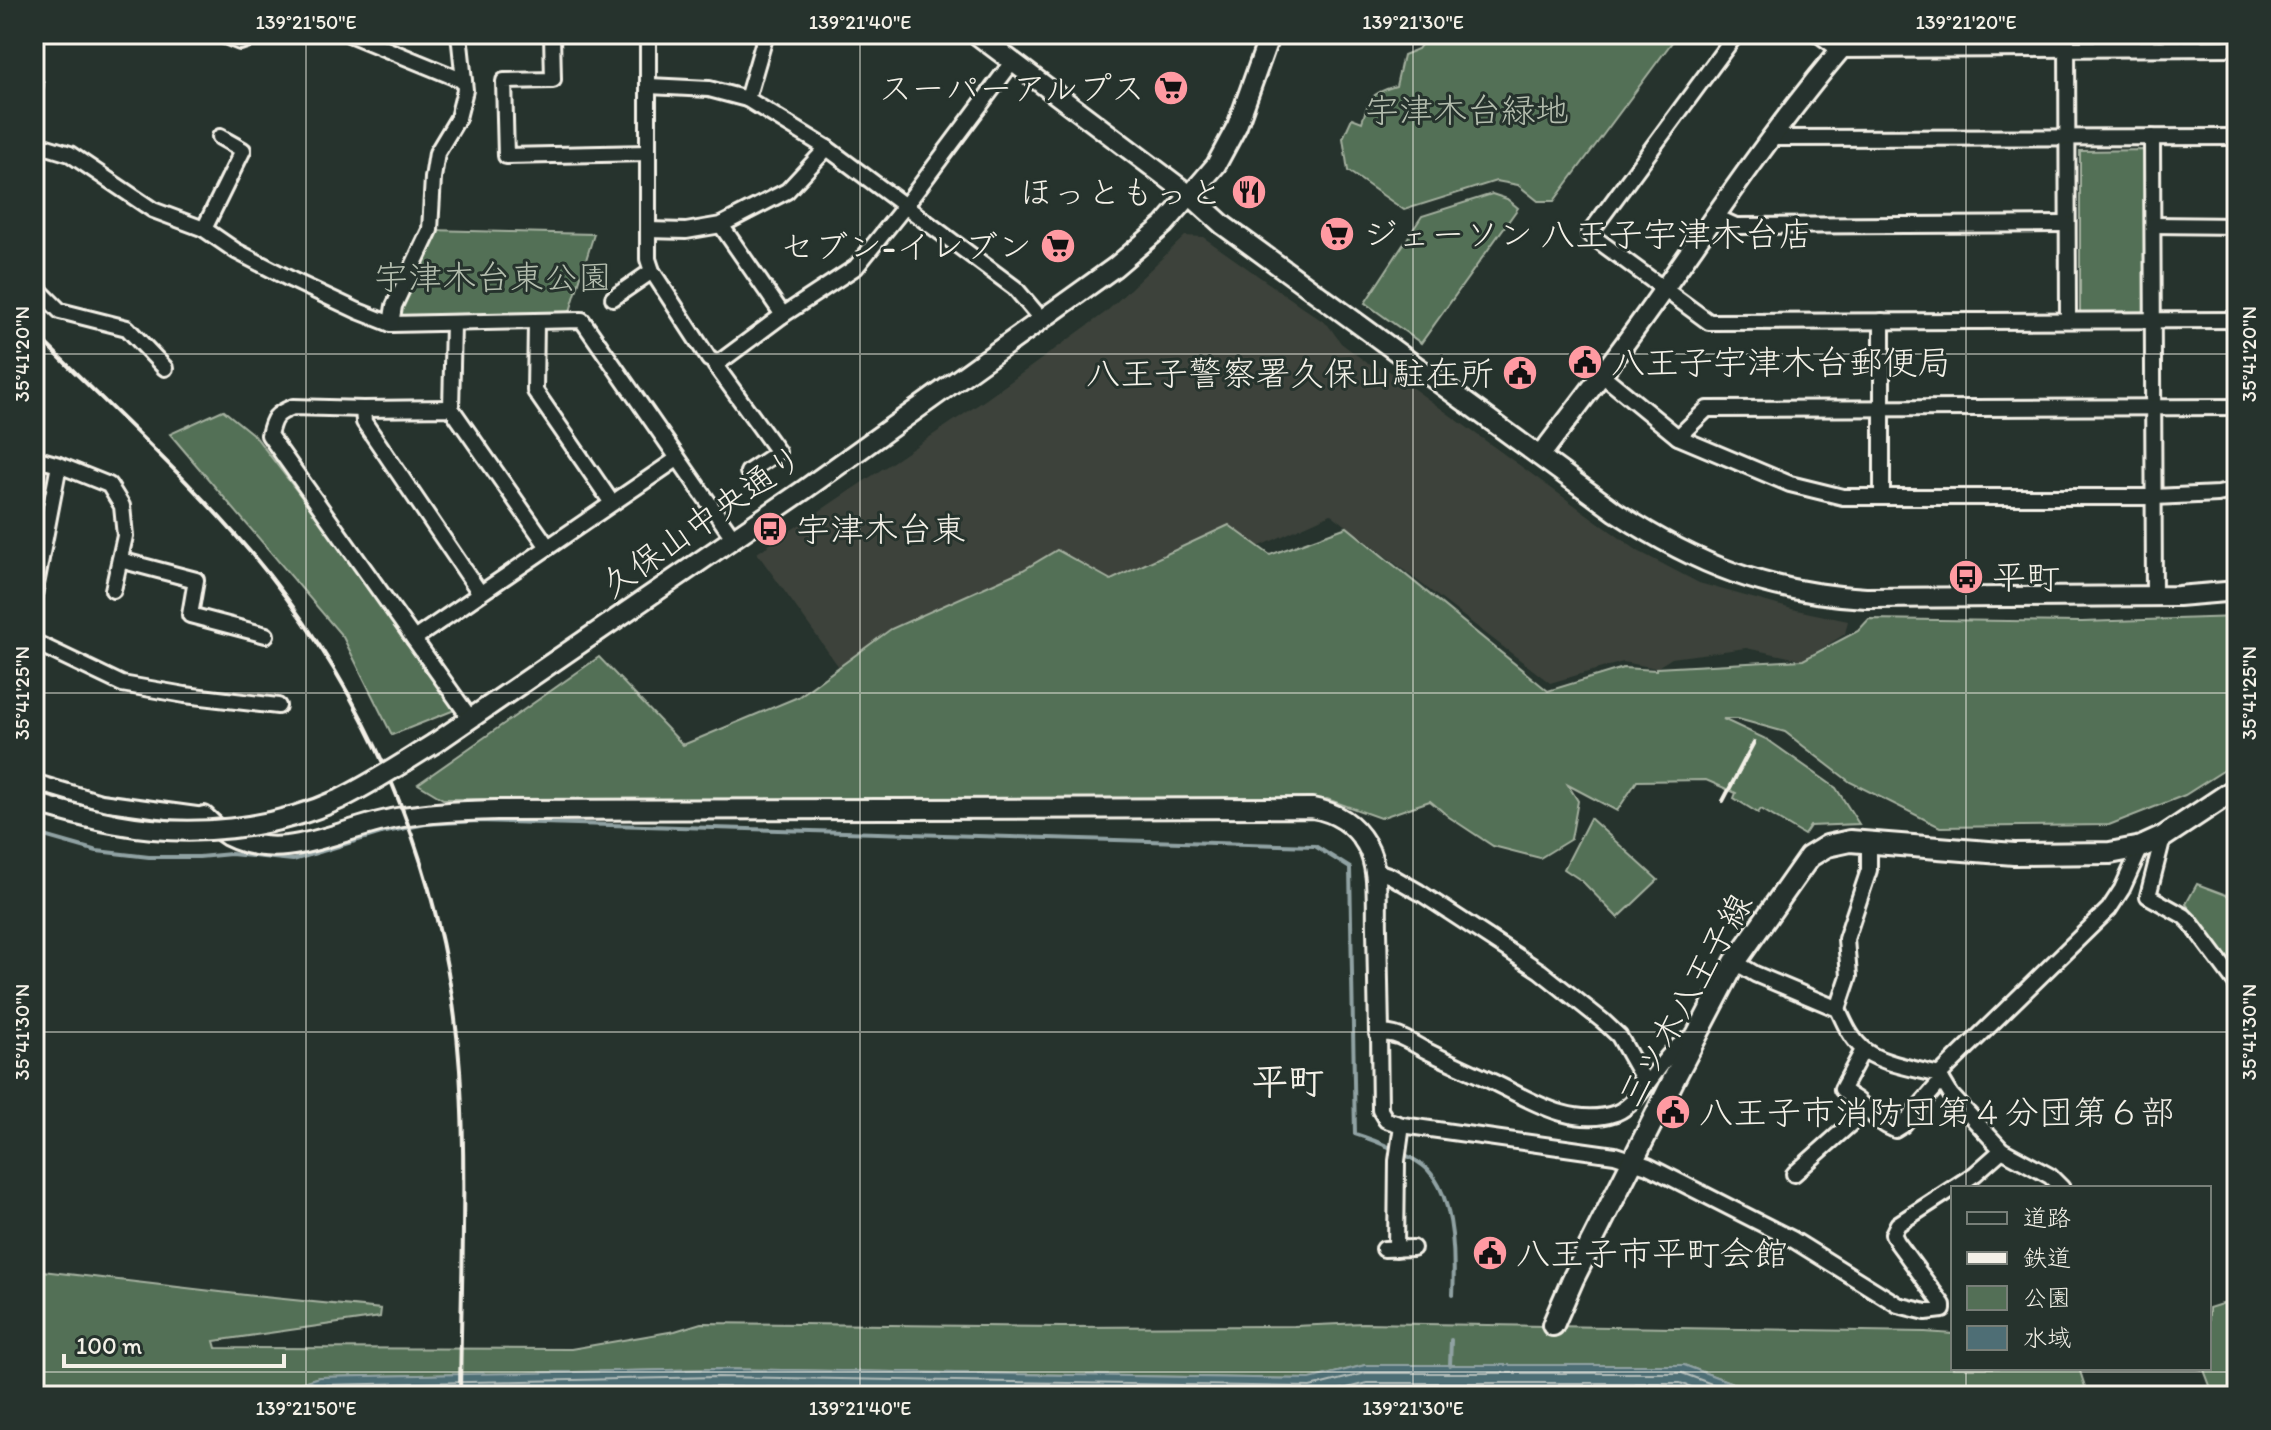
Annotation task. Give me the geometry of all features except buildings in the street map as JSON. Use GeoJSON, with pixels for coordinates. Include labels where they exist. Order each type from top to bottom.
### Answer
{"type":"FeatureCollection","features":[{"type":"Feature","properties":{"kind":"main road","name":"三ツ木八王子線"},"geometry":{"type":"LineString","coordinates":[[1553,1325],[1573,1279],[1735,962],[1809,857],[1827,846],[1850,841],[2014,854],[2095,855],[2141,847],[2163,837],[2237,788]]}},
{"type":"Feature","properties":{"kind":"street"},"geometry":{"type":"LineString","coordinates":[[220,34],[240,42],[263,34]]}},
{"type":"Feature","properties":{"kind":"street"},"geometry":{"type":"LineString","coordinates":[[391,324],[394,306],[430,230],[437,153],[458,118],[465,90],[459,34]]}},
{"type":"Feature","properties":{"kind":"street"},"geometry":{"type":"LineString","coordinates":[[552,34],[553,80],[504,81],[506,156],[648,153]]}},
{"type":"Feature","properties":{"kind":"street"},"geometry":{"type":"LineString","coordinates":[[648,34],[648,259],[652,271],[709,359],[715,362],[721,361],[856,267],[1013,61]]}},
{"type":"Feature","properties":{"kind":"street"},"geometry":{"type":"LineString","coordinates":[[747,99],[766,34]]}},
{"type":"Feature","properties":{"kind":"street"},"geometry":{"type":"LineString","coordinates":[[976,34],[1191,196],[1223,225],[1616,512],[1653,536],[1717,568],[1775,586],[1866,598],[2154,597],[2237,591]]}},
{"type":"Feature","properties":{"kind":"street","name":"久保山中央通り"},"geometry":{"type":"LineString","coordinates":[[34,803],[131,826],[191,831],[235,827],[274,821],[340,798],[435,743],[734,539],[1115,267],[1164,225],[1216,165],[1237,126],[1270,34]]}},
{"type":"Feature","properties":{"kind":"street"},"geometry":{"type":"LineString","coordinates":[[1736,34],[1589,234],[1709,322],[2237,320]]}},
{"type":"Feature","properties":{"kind":"street"},"geometry":{"type":"LineString","coordinates":[[1818,34],[1840,50],[2067,42],[2237,48]]}},
{"type":"Feature","properties":{"kind":"street"},"geometry":{"type":"LineString","coordinates":[[1540,456],[1664,290],[1771,138],[1854,34]]}},
{"type":"Feature","properties":{"kind":"street"},"geometry":{"type":"LineString","coordinates":[[354,35],[464,81]]}},
{"type":"Feature","properties":{"kind":"street"},"geometry":{"type":"LineString","coordinates":[[2067,42],[2068,320]]}},
{"type":"Feature","properties":{"kind":"street"},"geometry":{"type":"LineString","coordinates":[[649,86],[709,89],[747,99],[827,148],[1015,288],[1042,320]]}},
{"type":"Feature","properties":{"kind":"street"},"geometry":{"type":"LineString","coordinates":[[204,229],[243,150],[220,137]]}},
{"type":"Feature","properties":{"kind":"street"},"geometry":{"type":"LineString","coordinates":[[2152,137],[2154,597]]}},
{"type":"Feature","properties":{"kind":"street"},"geometry":{"type":"LineString","coordinates":[[1771,138],[2237,137]]}},
{"type":"Feature","properties":{"kind":"street"},"geometry":{"type":"LineString","coordinates":[[34,143],[70,154],[153,210],[204,229],[236,251],[292,280],[391,324],[582,320],[734,539]]}},
{"type":"Feature","properties":{"kind":"street"},"geometry":{"type":"LineString","coordinates":[[648,230],[686,231],[721,225],[787,191],[827,148]]}},
{"type":"Feature","properties":{"kind":"street"},"geometry":{"type":"LineString","coordinates":[[1714,216],[1736,226],[2067,224]]}},
{"type":"Feature","properties":{"kind":"street"},"geometry":{"type":"LineString","coordinates":[[721,225],[783,315]]}},
{"type":"Feature","properties":{"kind":"street"},"geometry":{"type":"LineString","coordinates":[[2153,225],[2237,226]]}},
{"type":"Feature","properties":{"kind":"street"},"geometry":{"type":"LineString","coordinates":[[613,298],[652,271]]}},
{"type":"Feature","properties":{"kind":"street"},"geometry":{"type":"LineString","coordinates":[[34,285],[60,311],[127,328],[165,368]]}},
{"type":"Feature","properties":{"kind":"street"},"geometry":{"type":"LineString","coordinates":[[1882,321],[1882,496]]}},
{"type":"Feature","properties":{"kind":"street"},"geometry":{"type":"LineString","coordinates":[[536,322],[535,391],[612,503]]}},
{"type":"Feature","properties":{"kind":"street"},"geometry":{"type":"LineString","coordinates":[[453,324],[451,408],[548,547]]}},
{"type":"Feature","properties":{"kind":"street"},"geometry":{"type":"LineString","coordinates":[[715,362],[778,452],[748,472]]}},
{"type":"Feature","properties":{"kind":"street"},"geometry":{"type":"LineString","coordinates":[[1601,374],[1678,437],[1790,484],[1843,497],[2154,497],[2237,490]]}},
{"type":"Feature","properties":{"kind":"street"},"geometry":{"type":"LineString","coordinates":[[451,408],[293,407],[272,420],[269,435],[470,718]]}},
{"type":"Feature","properties":{"kind":"street"},"geometry":{"type":"LineString","coordinates":[[1678,437],[1707,409],[2237,407]]}},
{"type":"Feature","properties":{"kind":"street"},"geometry":{"type":"LineString","coordinates":[[363,409],[364,422],[480,593]]}},
{"type":"Feature","properties":{"kind":"street"},"geometry":{"type":"LineString","coordinates":[[34,458],[109,485],[122,506],[125,536],[113,590]]}},
{"type":"Feature","properties":{"kind":"street"},"geometry":{"type":"LineString","coordinates":[[414,639],[677,459]]}},
{"type":"Feature","properties":{"kind":"street"},"geometry":{"type":"LineString","coordinates":[[34,595],[59,465]]}},
{"type":"Feature","properties":{"kind":"street"},"geometry":{"type":"LineString","coordinates":[[120,560],[196,580],[190,615],[266,635]]}},
{"type":"Feature","properties":{"kind":"street"},"geometry":{"type":"LineString","coordinates":[[34,642],[122,684],[278,706]]}},
{"type":"Feature","properties":{"kind":"street"},"geometry":{"type":"LineString","coordinates":[[34,782],[101,802],[204,816],[228,836],[280,847],[312,842],[397,818],[497,810],[1312,808],[1337,815],[1350,824],[1367,846],[1374,870],[1380,1110],[1386,1120],[1401,1130],[1615,1155],[1633,1161],[1792,1239],[1898,1305],[1934,1312],[1943,1310],[1943,1305],[1893,1234],[1898,1224],[1951,1190]]}},
{"type":"Feature","properties":{"kind":"street"},"geometry":{"type":"LineString","coordinates":[[2163,837],[2148,896],[2191,923],[2237,985]]}},
{"type":"Feature","properties":{"kind":"street"},"geometry":{"type":"LineString","coordinates":[[1838,1009],[1849,976],[1846,939],[1869,870],[1869,842]]}},
{"type":"Feature","properties":{"kind":"street"},"geometry":{"type":"LineString","coordinates":[[1863,1050],[1842,1089],[1882,1125],[1895,1130],[1903,1125],[1940,1077],[2109,909],[2141,847]]}},
{"type":"Feature","properties":{"kind":"street"},"geometry":{"type":"LineString","coordinates":[[1374,870],[1419,892],[1540,971],[1619,1036],[1646,1084]]}},
{"type":"Feature","properties":{"kind":"street"},"geometry":{"type":"LineString","coordinates":[[1735,962],[1755,974],[1838,1009],[1853,1039],[1863,1050],[1940,1077],[1965,1112],[2002,1150],[2050,1176],[2060,1186]]}},
{"type":"Feature","properties":{"kind":"street"},"geometry":{"type":"LineString","coordinates":[[1379,1033],[1395,1033],[1534,1103],[1580,1117],[1596,1118],[1626,1108],[1683,1039],[1697,1034]]}},
{"type":"Feature","properties":{"kind":"street"},"geometry":{"type":"LineString","coordinates":[[1794,1174],[1866,1110]]}},
{"type":"Feature","properties":{"kind":"street"},"geometry":{"type":"LineString","coordinates":[[1401,1130],[1390,1249],[1413,1248]]}},
{"type":"Feature","properties":{"kind":"street"},"geometry":{"type":"LineString","coordinates":[[1957,1186],[2002,1150]]}},
{"type":"Feature","properties":{"kind":"shaded area"},"geometry":{"type":"Polygon","coordinates":[[[1185,236],[1203,237],[1328,325],[1341,343],[1366,362],[1389,371],[1638,551],[1699,583],[1848,621],[1845,634],[1803,660],[1746,648],[1672,658],[1656,668],[1623,662],[1550,683],[1331,514],[1254,549],[1229,526],[1111,580],[849,681],[757,553],[985,400],[1106,312],[1185,236]]]}},
{"type":"Feature","properties":{"kind":"green space","name":"宇津木台緑地"},"geometry":{"type":"Polygon","coordinates":[[[1429,34],[1678,34],[1554,201],[1538,201],[1518,185],[1496,181],[1404,210],[1348,171],[1343,138],[1352,118],[1362,122],[1372,98],[1396,86],[1403,55],[1418,49],[1429,34]]]}},
{"type":"Feature","properties":{"kind":"green space"},"geometry":{"type":"Polygon","coordinates":[[[2147,150],[2150,314],[2080,314],[2080,151],[2147,150]]]}},
{"type":"Feature","properties":{"kind":"green space"},"geometry":{"type":"Polygon","coordinates":[[[1492,194],[1507,199],[1518,208],[1421,343],[1365,303],[1422,216],[1492,194]]]}},
{"type":"Feature","properties":{"kind":"green space","name":"宇津木台東公園"},"geometry":{"type":"Polygon","coordinates":[[[430,230],[594,234],[567,321],[391,324],[430,230]]]}},
{"type":"Feature","properties":{"kind":"green space"},"geometry":{"type":"Polygon","coordinates":[[[223,410],[255,436],[462,707],[392,735],[343,637],[170,434],[223,410]]]}},
{"type":"Feature","properties":{"kind":"green space"},"geometry":{"type":"Polygon","coordinates":[[[1229,525],[1270,555],[1347,527],[1548,691],[1623,668],[1656,670],[1803,660],[1858,631],[1869,619],[2082,622],[2237,617],[2237,762],[2185,795],[2109,825],[1940,827],[1850,782],[1785,732],[1738,719],[1723,719],[1768,740],[1836,788],[1859,824],[1810,826],[1804,835],[1761,809],[1758,813],[1734,798],[1736,793],[1706,780],[1637,781],[1617,811],[1568,785],[1578,801],[1571,839],[1540,858],[1493,846],[1430,801],[1380,818],[1327,799],[443,799],[418,784],[599,657],[683,745],[798,697],[891,629],[1023,570],[1057,550],[1111,580],[1229,525]]]}},
{"type":"Feature","properties":{"kind":"green space"},"geometry":{"type":"Polygon","coordinates":[[[1590,818],[1658,880],[1618,918],[1582,881],[1564,869],[1590,818]]]}},
{"type":"Feature","properties":{"kind":"green space"},"geometry":{"type":"Polygon","coordinates":[[[2197,884],[2237,899],[2237,970],[2186,904],[2197,884]]]}},
{"type":"Feature","properties":{"kind":"green space"},"geometry":{"type":"Polygon","coordinates":[[[34,1270],[381,1309],[380,1317],[214,1341],[216,1348],[571,1349],[675,1331],[701,1323],[1062,1327],[1363,1323],[1925,1332],[1951,1334],[1951,1370],[2080,1370],[2088,1396],[1890,1396],[1738,1385],[1684,1365],[1365,1365],[1311,1379],[718,1369],[319,1377],[257,1396],[34,1396],[34,1270]]]}},
{"type":"Feature","properties":{"kind":"green space"},"geometry":{"type":"Polygon","coordinates":[[[2237,1299],[2237,1396],[2214,1396],[2204,1370],[2211,1370],[2211,1307],[2237,1299]]]}},
{"type":"Feature","properties":{"kind":"water"},"geometry":{"type":"Polygon","coordinates":[[[1365,1365],[1684,1365],[1738,1385],[1890,1396],[257,1396],[319,1377],[718,1369],[1310,1379],[1365,1365]]]}},
{"type":"Feature","properties":{"kind":"waterway"},"geometry":{"type":"LineString","coordinates":[[34,833],[97,851],[149,857],[231,854],[293,860],[381,833],[426,824],[478,821],[1315,846],[1350,868],[1355,1134],[1413,1159],[1428,1170],[1437,1182],[1444,1196],[1451,1230],[1453,1295]]}},
{"type":"Feature","properties":{"kind":"waterway"},"geometry":{"type":"LineString","coordinates":[[1450,1365],[1451,1340]]}},
{"type":"Feature","properties":{"kind":"railway"},"geometry":{"type":"LineString","coordinates":[[34,332],[185,480],[269,575],[309,630],[344,687],[402,808],[424,872],[441,937],[453,1003],[460,1070],[463,1192],[460,1396]]}},
{"type":"Feature","properties":{"kind":"railway"},"geometry":{"type":"LineString","coordinates":[[1723,801],[1754,742]]}},
{"type":"Feature","properties":{"kind":"place","name":"スーパーアルプス"},"geometry":{"type":"Point","coordinates":[1171,88]}},
{"type":"Feature","properties":{"kind":"place","name":"ほっともっと"},"geometry":{"type":"Point","coordinates":[1249,192]}},
{"type":"Feature","properties":{"kind":"place","name":"ジェーソン 八王子宇津木台店"},"geometry":{"type":"Point","coordinates":[1337,234]}},
{"type":"Feature","properties":{"kind":"place","name":"セブン-イレブン"},"geometry":{"type":"Point","coordinates":[1058,246]}},
{"type":"Feature","properties":{"kind":"place","name":"八王子宇津木台郵便局"},"geometry":{"type":"Point","coordinates":[1585,362]}},
{"type":"Feature","properties":{"kind":"place","name":"八王子警察署久保山駐在所"},"geometry":{"type":"Point","coordinates":[1520,373]}},
{"type":"Feature","properties":{"kind":"place","name":"宇津木台東"},"geometry":{"type":"Point","coordinates":[770,529]}},
{"type":"Feature","properties":{"kind":"place","name":"平町"},"geometry":{"type":"Point","coordinates":[1966,577]}},
{"type":"Feature","properties":{"kind":"place","name":"八王子市消防団第４分団第６部"},"geometry":{"type":"Point","coordinates":[1673,1112]}},
{"type":"Feature","properties":{"kind":"place","name":"八王子市平町会館"},"geometry":{"type":"Point","coordinates":[1490,1253]}},
{"type":"Feature","properties":{"kind":"district","name":"平町"},"geometry":{"type":"Point","coordinates":[1288,1081]}}]}
